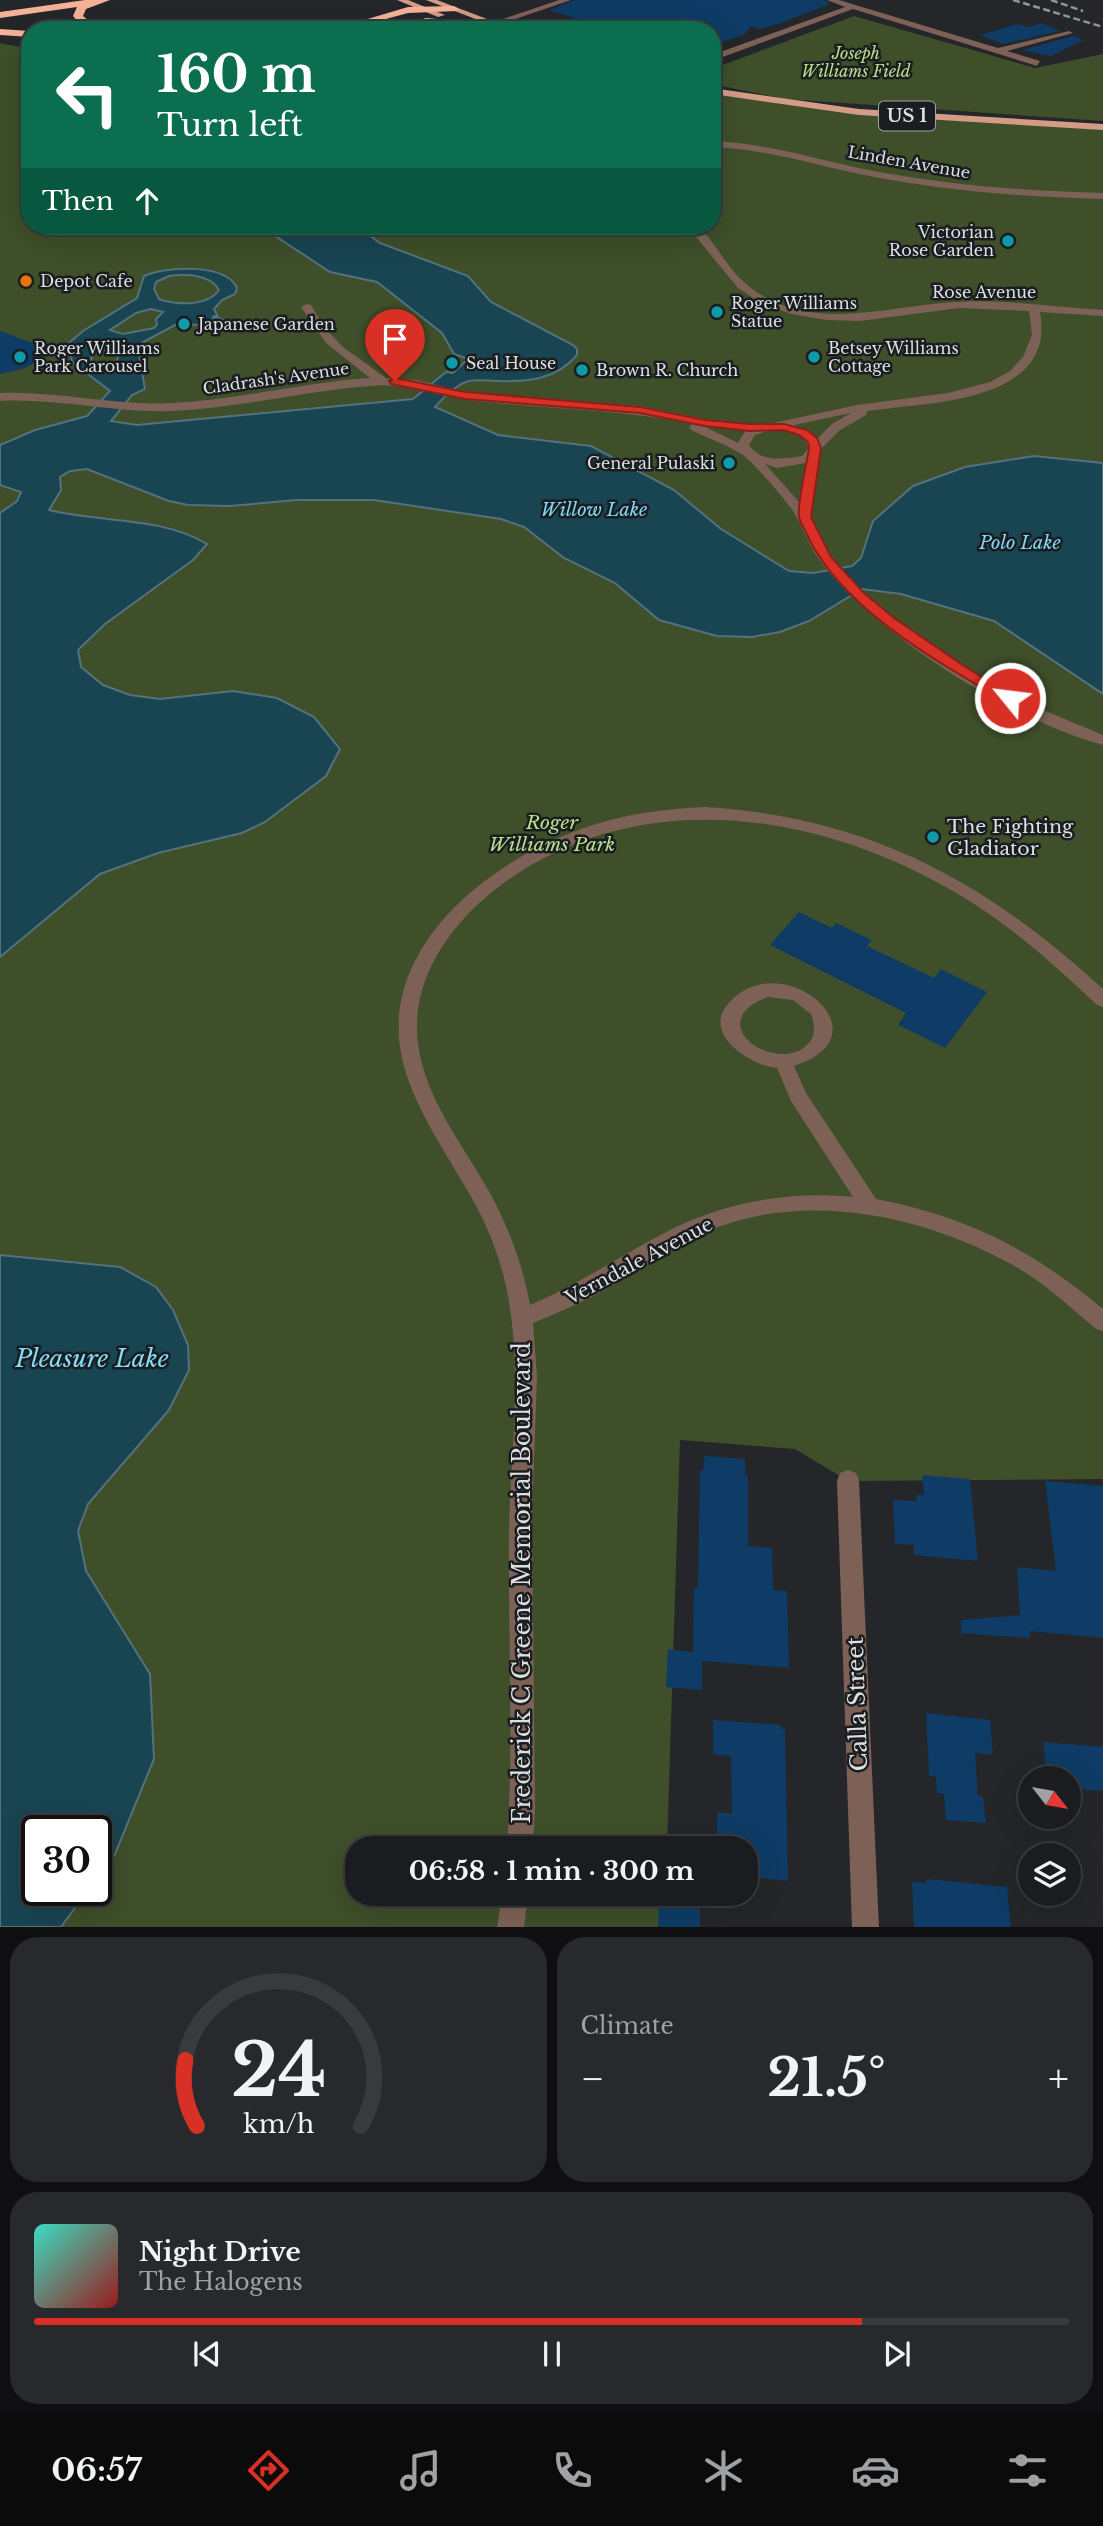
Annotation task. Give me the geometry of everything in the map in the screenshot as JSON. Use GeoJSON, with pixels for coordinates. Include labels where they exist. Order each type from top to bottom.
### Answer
{"type":"FeatureCollection","features":[{"type":"Feature","properties":{"kind":"highway"},"geometry":{"type":"LineString","coordinates":[[0,6],[49,0]]}},
{"type":"Feature","properties":{"kind":"highway"},"geometry":{"type":"LineString","coordinates":[[0,15],[105,0]]}},
{"type":"Feature","properties":{"kind":"highway"},"geometry":{"type":"LineString","coordinates":[[82,21],[78,16],[82,7],[90,3]]}},
{"type":"Feature","properties":{"kind":"highway"},"geometry":{"type":"LineString","coordinates":[[367,21],[427,4],[454,9]]}},
{"type":"Feature","properties":{"kind":"highway"},"geometry":{"type":"LineString","coordinates":[[355,21],[369,10]]}},
{"type":"Feature","properties":{"kind":"highway"},"geometry":{"type":"LineString","coordinates":[[0,32],[21,33]]}},
{"type":"Feature","properties":{"kind":"main road"},"geometry":{"type":"LineString","coordinates":[[401,0],[427,4],[460,21]]}},
{"type":"Feature","properties":{"kind":"main road"},"geometry":{"type":"LineString","coordinates":[[454,9],[489,21]]}},
{"type":"Feature","properties":{"kind":"main road","name":"US 1"},"geometry":{"type":"LineString","coordinates":[[721,96],[859,112],[1103,127]]}},
{"type":"Feature","properties":{"kind":"main road","name":"US 1"},"geometry":{"type":"LineString","coordinates":[[721,96],[847,120],[1103,135]]}},
{"type":"Feature","properties":{"kind":"street"},"geometry":{"type":"LineString","coordinates":[[501,21],[567,0]]}},
{"type":"Feature","properties":{"kind":"street"},"geometry":{"type":"LineString","coordinates":[[831,0],[1037,63]]}},
{"type":"Feature","properties":{"kind":"street"},"geometry":{"type":"LineString","coordinates":[[721,55],[852,6]]}},
{"type":"Feature","properties":{"kind":"street"},"geometry":{"type":"LineString","coordinates":[[998,51],[1069,33]]}},
{"type":"Feature","properties":{"kind":"street","name":"Linden Avenue"},"geometry":{"type":"LineString","coordinates":[[721,145],[769,148],[861,172],[946,186],[1103,196]]}},
{"type":"Feature","properties":{"kind":"street","name":"Rose Avenue"},"geometry":{"type":"LineString","coordinates":[[702,235],[714,246],[727,272],[740,285],[763,299],[797,311],[831,317],[859,318],[950,305],[1034,307],[1103,313]]}},
{"type":"Feature","properties":{"kind":"street"},"geometry":{"type":"LineString","coordinates":[[307,307],[321,332],[333,345],[383,381]]}},
{"type":"Feature","properties":{"kind":"street"},"geometry":{"type":"LineString","coordinates":[[1034,307],[1038,331],[1034,348],[1004,381],[967,394],[881,405],[765,428],[745,437],[743,445],[805,517],[812,536],[829,564],[866,601],[915,639],[981,682],[1044,715],[1103,740]]}},
{"type":"Feature","properties":{"kind":"street","name":"Cladrash's Avenue"},"geometry":{"type":"LineString","coordinates":[[0,397],[50,396],[126,406],[187,406],[383,381],[495,399],[633,409],[679,419],[765,428],[784,427],[803,432],[813,441],[814,450]]}},
{"type":"Feature","properties":{"kind":"street"},"geometry":{"type":"LineString","coordinates":[[751,455],[768,462],[785,464],[806,459],[843,423],[881,405]]}},
{"type":"Feature","properties":{"kind":"street","name":"Cladrash's Avenue"},"geometry":{"type":"LineString","coordinates":[[679,419],[751,455]]}},
{"type":"Feature","properties":{"kind":"street"},"geometry":{"type":"LineString","coordinates":[[805,517],[814,450]]}},
{"type":"Feature","properties":{"kind":"street","name":"Frederick C Greene Memorial Boulevard"},"geometry":{"type":"LineString","coordinates":[[520,1836],[521,1513],[526,1359],[523,1318],[515,1278],[496,1227],[415,1073],[409,1046],[408,1021],[418,975],[430,953],[457,915],[499,877],[542,851],[614,824],[639,818],[684,813],[730,814],[825,830],[909,863],[979,900],[1025,932],[1103,1000]]}},
{"type":"Feature","properties":{"kind":"street"},"geometry":{"type":"LineString","coordinates":[[767,990],[780,990],[805,999],[819,1012],[824,1030],[818,1046],[803,1057],[783,1061],[753,1054],[734,1038],[730,1017],[737,1003],[745,997],[767,990]]}},
{"type":"Feature","properties":{"kind":"street"},"geometry":{"type":"LineString","coordinates":[[783,1061],[798,1096],[869,1205]]}},
{"type":"Feature","properties":{"kind":"street","name":"Verndale Avenue"},"geometry":{"type":"LineString","coordinates":[[523,1318],[587,1289],[679,1236],[717,1219],[754,1209],[793,1203],[869,1205],[940,1223],[999,1248],[1056,1283],[1103,1322]]}},
{"type":"Feature","properties":{"kind":"street","name":"Calla Street"},"geometry":{"type":"LineString","coordinates":[[848,1481],[866,1927]]}},
{"type":"Feature","properties":{"kind":"street"},"geometry":{"type":"LineString","coordinates":[[510,1927],[513,1906]]}},
{"type":"Feature","properties":{"kind":"green space","name":"Joseph Williams Field"},"geometry":{"type":"Polygon","coordinates":[[[854,16],[1035,68],[1103,54],[1103,121],[785,99],[721,86],[721,66],[854,16]]]}},
{"type":"Feature","properties":{"kind":"green space","name":"Roger Williams Park"},"geometry":{"type":"Polygon","coordinates":[[[0,43],[21,47],[21,235],[721,235],[721,95],[839,112],[1103,128],[1103,1479],[848,1481],[795,1449],[680,1440],[667,1836],[345,1836],[345,1906],[666,1906],[665,1927],[0,1927],[0,43]]]}},
{"type":"Feature","properties":{"kind":"water"},"geometry":{"type":"Polygon","coordinates":[[[274,235],[369,235],[380,243],[468,276],[491,302],[573,345],[577,349],[577,355],[560,370],[540,378],[519,381],[469,381],[450,392],[435,407],[498,435],[591,446],[674,490],[721,529],[789,571],[813,573],[852,566],[861,558],[873,521],[913,486],[965,467],[1034,456],[1103,463],[1103,694],[994,621],[901,594],[862,589],[809,621],[780,632],[752,637],[717,636],[659,620],[615,583],[564,558],[524,527],[501,519],[374,500],[297,500],[230,506],[188,505],[169,501],[87,469],[70,471],[60,477],[61,490],[49,510],[150,524],[189,535],[207,544],[193,560],[105,624],[78,650],[81,667],[103,685],[130,695],[160,699],[233,691],[277,698],[314,717],[340,749],[326,776],[265,822],[242,833],[158,853],[100,874],[0,957],[0,513],[17,501],[21,492],[0,485],[0,445],[35,430],[87,416],[110,391],[72,362],[69,343],[83,331],[137,298],[144,276],[166,270],[194,269],[221,274],[237,288],[235,294],[222,300],[214,309],[218,317],[202,325],[177,324],[143,342],[138,349],[145,389],[132,395],[111,421],[137,425],[413,399],[446,372],[453,373],[468,359],[454,354],[442,333],[377,282],[330,272],[274,235]],[[190,275],[169,276],[156,282],[154,289],[159,299],[174,303],[199,302],[214,296],[219,290],[210,281],[190,275]],[[151,309],[136,313],[110,330],[123,334],[154,328],[157,325],[156,319],[163,312],[151,309]],[[110,342],[93,352],[91,360],[104,369],[115,369],[120,348],[110,342]]]}},
{"type":"Feature","properties":{"kind":"water","name":"Pleasure Lake"},"geometry":{"type":"Polygon","coordinates":[[[0,1255],[120,1267],[156,1287],[173,1310],[188,1345],[189,1370],[169,1410],[88,1504],[78,1531],[86,1571],[150,1674],[154,1759],[112,1858],[112,1815],[21,1815],[21,1906],[76,1906],[61,1927],[0,1927],[0,1255]]]}},
{"type":"Feature","properties":{"kind":"building"},"geometry":{"type":"Polygon","coordinates":[[[574,0],[824,0],[830,4],[778,24],[759,29],[751,26],[745,34],[721,43],[721,21],[582,21],[550,10],[574,0]]]}},
{"type":"Feature","properties":{"kind":"building"},"geometry":{"type":"Polygon","coordinates":[[[1042,23],[1060,31],[1003,44],[980,35],[1018,24],[1029,27],[1042,23]]]}},
{"type":"Feature","properties":{"kind":"building"},"geometry":{"type":"Polygon","coordinates":[[[1073,36],[1084,40],[1051,56],[1022,50],[1073,36]]]}},
{"type":"Feature","properties":{"kind":"building","name":"Roger Williams Park Carousel"},"geometry":{"type":"Polygon","coordinates":[[[0,331],[56,351],[25,368],[0,374],[0,331]]]}},
{"type":"Feature","properties":{"kind":"building"},"geometry":{"type":"Polygon","coordinates":[[[799,912],[832,928],[836,923],[872,940],[867,946],[934,978],[941,969],[987,992],[945,1048],[898,1025],[906,1013],[770,945],[799,912]]]}},
{"type":"Feature","properties":{"kind":"building"},"geometry":{"type":"Polygon","coordinates":[[[704,1456],[745,1459],[745,1475],[748,1475],[748,1546],[772,1548],[773,1590],[787,1591],[789,1668],[702,1661],[702,1690],[666,1687],[668,1649],[693,1652],[694,1588],[698,1588],[700,1471],[703,1471],[704,1456]]]}},
{"type":"Feature","properties":{"kind":"building"},"geometry":{"type":"Polygon","coordinates":[[[922,1475],[970,1479],[978,1561],[914,1555],[914,1545],[895,1544],[893,1500],[917,1501],[916,1495],[924,1495],[922,1475]]]}},
{"type":"Feature","properties":{"kind":"building"},"geometry":{"type":"Polygon","coordinates":[[[1045,1481],[1103,1486],[1103,1638],[1030,1631],[1030,1638],[961,1633],[961,1620],[1020,1615],[1017,1567],[1056,1571],[1045,1481]]]}},
{"type":"Feature","properties":{"kind":"building"},"geometry":{"type":"Polygon","coordinates":[[[926,1713],[990,1720],[993,1755],[975,1753],[978,1796],[983,1797],[986,1823],[946,1820],[944,1794],[937,1793],[936,1777],[929,1776],[926,1713]]]}},
{"type":"Feature","properties":{"kind":"building"},"geometry":{"type":"Polygon","coordinates":[[[713,1720],[781,1725],[781,1728],[785,1729],[788,1881],[758,1877],[758,1836],[717,1836],[717,1812],[732,1814],[731,1756],[713,1754],[713,1720]]]}},
{"type":"Feature","properties":{"kind":"building"},"geometry":{"type":"Polygon","coordinates":[[[1043,1742],[1103,1747],[1103,1791],[1082,1789],[1082,1766],[1046,1766],[1043,1742]]]}},
{"type":"Feature","properties":{"kind":"building"},"geometry":{"type":"Polygon","coordinates":[[[927,1879],[1007,1887],[1011,1927],[914,1927],[912,1882],[926,1883],[927,1879]]]}},
{"type":"Feature","properties":{"kind":"building"},"geometry":{"type":"Polygon","coordinates":[[[659,1906],[700,1906],[700,1927],[658,1927],[659,1906]]]}},
{"type":"Feature","properties":{"kind":"waterway"},"geometry":{"type":"LineString","coordinates":[[215,318],[236,329]]}},
{"type":"Feature","properties":{"kind":"railway"},"geometry":{"type":"LineString","coordinates":[[1013,0],[1103,27]]}},
{"type":"Feature","properties":{"kind":"railway"},"geometry":{"type":"LineString","coordinates":[[1051,0],[1083,11]]}},
{"type":"Feature","properties":{"kind":"place","name":"Victorian Rose Garden"},"geometry":{"type":"Point","coordinates":[1008,241]}},
{"type":"Feature","properties":{"kind":"place","name":"Depot Cafe"},"geometry":{"type":"Point","coordinates":[26,281]}},
{"type":"Feature","properties":{"kind":"place","name":"Roger Williams Statue"},"geometry":{"type":"Point","coordinates":[717,312]}},
{"type":"Feature","properties":{"kind":"place","name":"Japanese Garden"},"geometry":{"type":"Point","coordinates":[184,324]}},
{"type":"Feature","properties":{"kind":"place","name":"Roger Williams Park Carousel"},"geometry":{"type":"Point","coordinates":[20,357]}},
{"type":"Feature","properties":{"kind":"place","name":"Betsey Williams Cottage"},"geometry":{"type":"Point","coordinates":[814,357]}},
{"type":"Feature","properties":{"kind":"place","name":"Seal House"},"geometry":{"type":"Point","coordinates":[452,363]}},
{"type":"Feature","properties":{"kind":"place","name":"Brown R. Church"},"geometry":{"type":"Point","coordinates":[582,370]}},
{"type":"Feature","properties":{"kind":"place","name":"General Pulaski"},"geometry":{"type":"Point","coordinates":[729,463]}},
{"type":"Feature","properties":{"kind":"place","name":"The Fighting Gladiator"},"geometry":{"type":"Point","coordinates":[933,837]}},
{"type":"Feature","properties":{"kind":"route"},"geometry":{"type":"LineString","coordinates":[[395,381],[465,396],[640,410],[705,423],[750,428],[776,426],[803,432],[813,441],[815,448],[805,517],[825,559],[859,596],[890,621],[959,669],[1010,698]]}},
{"type":"Feature","properties":{"kind":"water label","name":"Willow Lake"},"geometry":{"type":"Point","coordinates":[594,510]}},
{"type":"Feature","properties":{"kind":"water label","name":"Polo Lake"},"geometry":{"type":"Point","coordinates":[1020,543]}}]}
